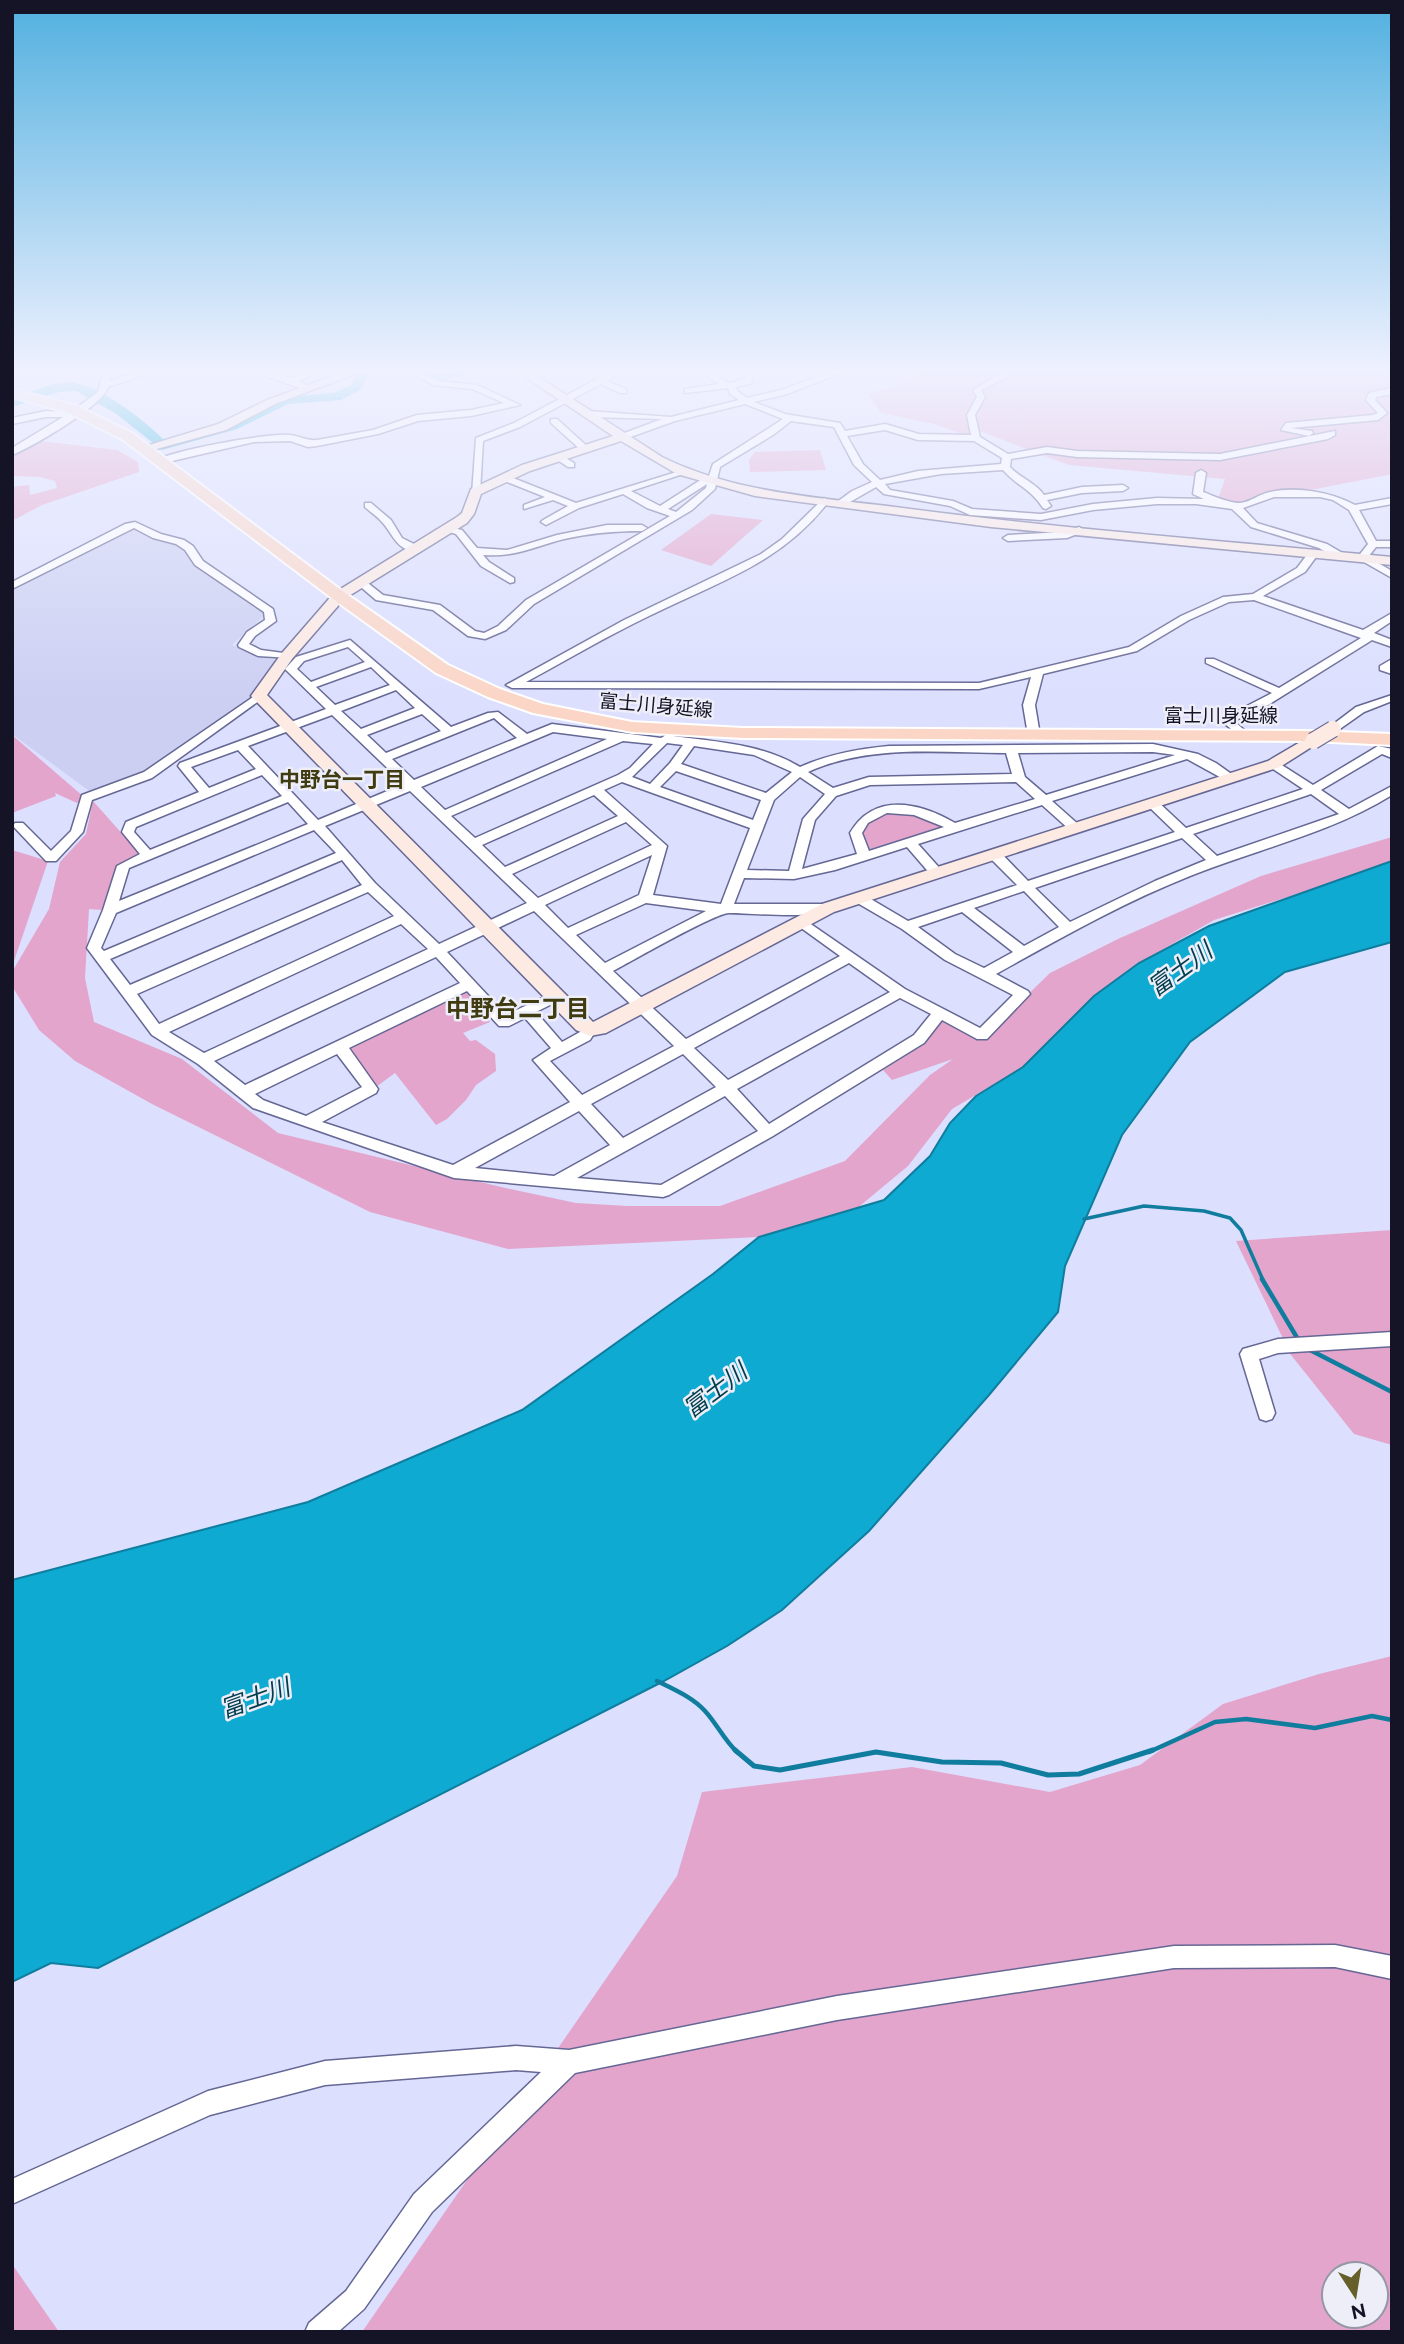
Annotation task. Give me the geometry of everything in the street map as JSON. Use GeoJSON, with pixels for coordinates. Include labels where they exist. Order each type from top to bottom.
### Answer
{"type":"FeatureCollection","features":[{"type":"Feature","properties":{"kind":"main road","name":"富士川身延線"},"geometry":{"type":"LineString","coordinates":[[187,479],[340,596],[443,669],[494,693],[539,709],[632,727],[743,733],[1245,736],[1392,740]]}},
{"type":"Feature","properties":{"kind":"street"},"geometry":{"type":"LineString","coordinates":[[19,826],[51,858],[76,832],[86,798],[148,775],[259,696],[287,656],[340,596],[448,530],[468,514],[476,479]]}},
{"type":"Feature","properties":{"kind":"street"},"geometry":{"type":"LineString","coordinates":[[475,492],[502,479]]}},
{"type":"Feature","properties":{"kind":"street"},"geometry":{"type":"LineString","coordinates":[[509,479],[576,506]]}},
{"type":"Feature","properties":{"kind":"street"},"geometry":{"type":"LineString","coordinates":[[546,522],[576,506],[664,479]]}},
{"type":"Feature","properties":{"kind":"street"},"geometry":{"type":"LineString","coordinates":[[701,479],[824,501],[1073,534],[1392,561]]}},
{"type":"Feature","properties":{"kind":"street"},"geometry":{"type":"LineString","coordinates":[[872,479],[887,492],[954,504],[970,512],[1054,516],[1138,502],[1196,500],[1235,506],[1248,505],[1272,494],[1320,494],[1336,498],[1353,508],[1373,544]]}},
{"type":"Feature","properties":{"kind":"street"},"geometry":{"type":"LineString","coordinates":[[841,503],[856,491],[898,479]]}},
{"type":"Feature","properties":{"kind":"street"},"geometry":{"type":"LineString","coordinates":[[1026,479],[1054,516]]}},
{"type":"Feature","properties":{"kind":"street"},"geometry":{"type":"LineString","coordinates":[[1200,479],[1198,495],[1235,506],[1254,524],[1324,546],[1340,556]]}},
{"type":"Feature","properties":{"kind":"street"},"geometry":{"type":"LineString","coordinates":[[660,510],[708,482]]}},
{"type":"Feature","properties":{"kind":"street"},"geometry":{"type":"LineString","coordinates":[[360,582],[380,598],[436,607],[447,613],[467,632],[477,636],[502,628],[530,602],[677,515],[706,494],[708,482]]}},
{"type":"Feature","properties":{"kind":"street"},"geometry":{"type":"LineString","coordinates":[[1041,498],[1082,490],[1123,488]]}},
{"type":"Feature","properties":{"kind":"street"},"geometry":{"type":"LineString","coordinates":[[623,490],[660,510],[677,515]]}},
{"type":"Feature","properties":{"kind":"street"},"geometry":{"type":"LineString","coordinates":[[527,507],[553,497]]}},
{"type":"Feature","properties":{"kind":"street"},"geometry":{"type":"LineString","coordinates":[[494,693],[646,613],[753,565],[811,519],[824,501]]}},
{"type":"Feature","properties":{"kind":"street"},"geometry":{"type":"LineString","coordinates":[[1353,508],[1392,501]]}},
{"type":"Feature","properties":{"kind":"street"},"geometry":{"type":"LineString","coordinates":[[368,505],[383,516],[398,540],[416,549]]}},
{"type":"Feature","properties":{"kind":"street"},"geometry":{"type":"LineString","coordinates":[[12,586],[128,526],[135,525],[156,536],[180,542],[199,563],[269,611],[271,621],[251,634],[243,645],[258,653],[287,656]]}},
{"type":"Feature","properties":{"kind":"street"},"geometry":{"type":"LineString","coordinates":[[474,551],[508,553],[607,527],[642,528]]}},
{"type":"Feature","properties":{"kind":"street"},"geometry":{"type":"LineString","coordinates":[[448,530],[459,532],[485,564],[510,580]]}},
{"type":"Feature","properties":{"kind":"street"},"geometry":{"type":"LineString","coordinates":[[1008,538],[1073,534]]}},
{"type":"Feature","properties":{"kind":"street"},"geometry":{"type":"LineString","coordinates":[[1373,544],[1392,544]]}},
{"type":"Feature","properties":{"kind":"street"},"geometry":{"type":"LineString","coordinates":[[1362,558],[1373,544]]}},
{"type":"Feature","properties":{"kind":"street"},"geometry":{"type":"LineString","coordinates":[[1255,597],[1301,570],[1314,553]]}},
{"type":"Feature","properties":{"kind":"street"},"geometry":{"type":"LineString","coordinates":[[1362,558],[1392,575]]}},
{"type":"Feature","properties":{"kind":"street"},"geometry":{"type":"LineString","coordinates":[[512,685],[979,686],[1143,645],[1185,618],[1227,599],[1255,597],[1392,644]]}},
{"type":"Feature","properties":{"kind":"street"},"geometry":{"type":"LineString","coordinates":[[522,610],[535,612]]}},
{"type":"Feature","properties":{"kind":"street"},"geometry":{"type":"LineString","coordinates":[[1245,736],[1226,720],[1280,693],[1367,636],[1392,616]]}},
{"type":"Feature","properties":{"kind":"street"},"geometry":{"type":"LineString","coordinates":[[449,732],[349,643],[300,659],[291,669],[727,1088],[768,1132]]}},
{"type":"Feature","properties":{"kind":"street"},"geometry":{"type":"LineString","coordinates":[[1210,661],[1280,693]]}},
{"type":"Feature","properties":{"kind":"street"},"geometry":{"type":"LineString","coordinates":[[1392,662],[1384,668],[1392,671]]}},
{"type":"Feature","properties":{"kind":"street"},"geometry":{"type":"LineString","coordinates":[[309,686],[372,663]]}},
{"type":"Feature","properties":{"kind":"street"},"geometry":{"type":"LineString","coordinates":[[1034,734],[1029,705],[1030,691],[1038,672]]}},
{"type":"Feature","properties":{"kind":"street"},"geometry":{"type":"LineString","coordinates":[[206,793],[184,766],[397,686]]}},
{"type":"Feature","properties":{"kind":"street"},"geometry":{"type":"LineString","coordinates":[[259,696],[286,727],[555,997],[583,1025],[590,1028],[598,1028],[828,908],[1274,764],[1333,729],[1350,714],[1374,702],[1392,698]]}},
{"type":"Feature","properties":{"kind":"street"},"geometry":{"type":"LineString","coordinates":[[359,734],[423,709]]}},
{"type":"Feature","properties":{"kind":"street"},"geometry":{"type":"LineString","coordinates":[[385,758],[492,715],[498,715],[524,738]]}},
{"type":"Feature","properties":{"kind":"street"},"geometry":{"type":"LineString","coordinates":[[110,910],[552,728],[662,742],[634,771],[622,778],[473,844]]}},
{"type":"Feature","properties":{"kind":"street"},"geometry":{"type":"LineString","coordinates":[[443,815],[621,737]]}},
{"type":"Feature","properties":{"kind":"street"},"geometry":{"type":"LineString","coordinates":[[666,739],[738,748],[769,756],[800,771],[832,793]]}},
{"type":"Feature","properties":{"kind":"street"},"geometry":{"type":"LineString","coordinates":[[651,789],[674,766],[690,743]]}},
{"type":"Feature","properties":{"kind":"street"},"geometry":{"type":"LineString","coordinates":[[240,745],[344,854],[370,886],[437,950],[504,1022],[555,997]]}},
{"type":"Feature","properties":{"kind":"street"},"geometry":{"type":"LineString","coordinates":[[603,970],[723,909],[740,874],[768,798],[800,771],[820,762],[855,753],[889,750],[1153,748],[1190,754],[1209,761],[1231,778]]}},
{"type":"Feature","properties":{"kind":"street"},"geometry":{"type":"LineString","coordinates":[[1011,749],[1019,778],[1075,828]]}},
{"type":"Feature","properties":{"kind":"street"},"geometry":{"type":"LineString","coordinates":[[907,926],[1312,790],[1382,749],[1392,754]]}},
{"type":"Feature","properties":{"kind":"street"},"geometry":{"type":"LineString","coordinates":[[740,874],[794,875],[864,856],[1190,754]]}},
{"type":"Feature","properties":{"kind":"street"},"geometry":{"type":"LineString","coordinates":[[1274,764],[1348,814]]}},
{"type":"Feature","properties":{"kind":"street"},"geometry":{"type":"LineString","coordinates":[[674,766],[768,798]]}},
{"type":"Feature","properties":{"kind":"street"},"geometry":{"type":"LineString","coordinates":[[146,855],[128,832],[131,825],[265,770]]}},
{"type":"Feature","properties":{"kind":"street"},"geometry":{"type":"LineString","coordinates":[[622,778],[758,826]]}},
{"type":"Feature","properties":{"kind":"street"},"geometry":{"type":"LineString","coordinates":[[794,875],[809,819],[832,793],[869,781],[1019,778]]}},
{"type":"Feature","properties":{"kind":"street"},"geometry":{"type":"LineString","coordinates":[[897,779],[901,808]]}},
{"type":"Feature","properties":{"kind":"street"},"geometry":{"type":"LineString","coordinates":[[595,789],[661,846]]}},
{"type":"Feature","properties":{"kind":"street"},"geometry":{"type":"LineString","coordinates":[[985,974],[1069,929],[1184,873],[1348,814],[1392,790]]}},
{"type":"Feature","properties":{"kind":"street"},"geometry":{"type":"LineString","coordinates":[[290,797],[123,866],[110,910],[94,948],[157,1031],[203,1060],[258,1104],[454,1172],[663,1191],[768,1132],[919,1039],[939,1014]]}},
{"type":"Feature","properties":{"kind":"street"},"geometry":{"type":"LineString","coordinates":[[1152,803],[1216,862]]}},
{"type":"Feature","properties":{"kind":"street"},"geometry":{"type":"LineString","coordinates":[[864,856],[856,833],[864,820],[878,812],[901,808],[930,814],[954,828]]}},
{"type":"Feature","properties":{"kind":"street"},"geometry":{"type":"LineString","coordinates":[[502,874],[628,816]]}},
{"type":"Feature","properties":{"kind":"street"},"geometry":{"type":"LineString","coordinates":[[909,842],[937,873]]}},
{"type":"Feature","properties":{"kind":"street"},"geometry":{"type":"LineString","coordinates":[[645,898],[661,846]]}},
{"type":"Feature","properties":{"kind":"street"},"geometry":{"type":"LineString","coordinates":[[203,1060],[661,846]]}},
{"type":"Feature","properties":{"kind":"street"},"geometry":{"type":"LineString","coordinates":[[101,958],[344,854]]}},
{"type":"Feature","properties":{"kind":"street"},"geometry":{"type":"LineString","coordinates":[[994,855],[1069,929]]}},
{"type":"Feature","properties":{"kind":"street"},"geometry":{"type":"LineString","coordinates":[[128,992],[370,886]]}},
{"type":"Feature","properties":{"kind":"street"},"geometry":{"type":"LineString","coordinates":[[566,934],[645,898],[723,909],[792,911],[828,908]]}},
{"type":"Feature","properties":{"kind":"street"},"geometry":{"type":"LineString","coordinates":[[802,922],[900,992],[982,1035],[1023,994],[950,957],[907,926],[859,898]]}},
{"type":"Feature","properties":{"kind":"street"},"geometry":{"type":"LineString","coordinates":[[963,906],[1023,953]]}},
{"type":"Feature","properties":{"kind":"street"},"geometry":{"type":"LineString","coordinates":[[157,1031],[402,918]]}},
{"type":"Feature","properties":{"kind":"street"},"geometry":{"type":"LineString","coordinates":[[454,1172],[849,957]]}},
{"type":"Feature","properties":{"kind":"street"},"geometry":{"type":"LineString","coordinates":[[245,1092],[470,984]]}},
{"type":"Feature","properties":{"kind":"street"},"geometry":{"type":"LineString","coordinates":[[556,1182],[900,992]]}},
{"type":"Feature","properties":{"kind":"street"},"geometry":{"type":"LineString","coordinates":[[527,1011],[560,1049]]}},
{"type":"Feature","properties":{"kind":"street"},"geometry":{"type":"LineString","coordinates":[[590,1028],[585,1036],[540,1060],[621,1146]]}},
{"type":"Feature","properties":{"kind":"street"},"geometry":{"type":"LineString","coordinates":[[307,1122],[371,1089],[339,1046]]}},
{"type":"Feature","properties":{"kind":"street"},"geometry":{"type":"LineString","coordinates":[[1266,1413],[1248,1354],[1278,1346],[1392,1339]]}},
{"type":"Feature","properties":{"kind":"street"},"geometry":{"type":"LineString","coordinates":[[12,2192],[208,2103],[325,2073],[516,2057],[569,2062],[837,2008],[1174,1957],[1335,1956],[1392,1968]]}},
{"type":"Feature","properties":{"kind":"street"},"geometry":{"type":"LineString","coordinates":[[318,2332],[355,2300],[424,2203],[569,2062]]}},
{"type":"Feature","properties":{"kind":"shaded area"},"geometry":{"type":"Polygon","coordinates":[[[49,479],[117,479],[42,505],[12,521],[12,487],[29,485],[30,495],[57,488],[55,481],[49,479]]]}},
{"type":"Feature","properties":{"kind":"shaded area"},"geometry":{"type":"Polygon","coordinates":[[[1225,479],[1365,479],[1316,489],[1271,493],[1239,504],[1218,499],[1225,479]]]}},
{"type":"Feature","properties":{"kind":"shaded area"},"geometry":{"type":"Polygon","coordinates":[[[711,514],[763,520],[711,566],[661,550],[711,514]]]}},
{"type":"Feature","properties":{"kind":"shaded area"},"geometry":{"type":"Polygon","coordinates":[[[128,527],[183,546],[196,566],[267,613],[232,645],[261,657],[277,660],[258,693],[156,765],[128,780],[92,793],[12,734],[12,589],[128,527]]]}},
{"type":"Feature","properties":{"kind":"shaded area"},"geometry":{"type":"Polygon","coordinates":[[[12,735],[84,797],[77,803],[55,793],[56,796],[12,813],[12,735]]]}},
{"type":"Feature","properties":{"kind":"shaded area"},"geometry":{"type":"Polygon","coordinates":[[[93,801],[141,855],[119,865],[102,910],[89,909],[85,978],[94,1022],[182,1059],[278,1133],[576,1203],[627,1206],[720,1206],[845,1161],[930,1075],[953,1059],[892,1080],[883,1070],[923,1045],[941,1018],[982,1039],[1050,973],[1118,939],[1261,876],[1392,837],[1392,864],[1214,920],[1139,963],[1080,1010],[1023,1067],[952,1109],[908,1166],[855,1210],[759,1237],[508,1249],[370,1212],[152,1104],[75,1061],[39,1030],[12,986],[12,972],[49,909],[60,862],[86,834],[93,801]]]}},
{"type":"Feature","properties":{"kind":"shaded area"},"geometry":{"type":"Polygon","coordinates":[[[902,810],[947,827],[867,852],[861,829],[868,819],[902,810]]]}},
{"type":"Feature","properties":{"kind":"shaded area"},"geometry":{"type":"Polygon","coordinates":[[[12,850],[48,861],[12,967],[12,850]]]}},
{"type":"Feature","properties":{"kind":"shaded area"},"geometry":{"type":"Polygon","coordinates":[[[466,992],[490,1022],[463,1033],[470,1041],[476,1040],[495,1054],[496,1071],[476,1085],[466,1100],[447,1119],[436,1125],[395,1073],[376,1087],[347,1049],[466,992]]]}},
{"type":"Feature","properties":{"kind":"shaded area"},"geometry":{"type":"Polygon","coordinates":[[[1392,1230],[1392,1445],[1354,1434],[1291,1355],[1236,1241],[1392,1230]]]}},
{"type":"Feature","properties":{"kind":"shaded area"},"geometry":{"type":"Polygon","coordinates":[[[1392,1656],[1392,2332],[362,2332],[677,1876],[702,1792],[912,1767],[1050,1792],[1140,1765],[1223,1704],[1319,1674],[1392,1656]]]}},
{"type":"Feature","properties":{"kind":"shaded area"},"geometry":{"type":"Polygon","coordinates":[[[12,2264],[59,2332],[12,2332],[12,2264]]]}},
{"type":"Feature","properties":{"kind":"water","name":"富士川"},"geometry":{"type":"Polygon","coordinates":[[[1392,861],[1392,942],[1285,972],[1190,1042],[1122,1135],[1065,1266],[1058,1312],[869,1531],[782,1610],[727,1646],[662,1682],[98,1968],[51,1963],[12,1982],[12,1580],[308,1502],[522,1410],[713,1274],[759,1237],[884,1200],[930,1156],[950,1123],[976,1096],[1023,1067],[1094,996],[1139,963],[1209,926],[1392,861]]]}},
{"type":"Feature","properties":{"kind":"waterway"},"geometry":{"type":"LineString","coordinates":[[1084,1219],[1144,1206],[1204,1211],[1230,1218],[1241,1230],[1263,1280]]}},
{"type":"Feature","properties":{"kind":"waterway"},"geometry":{"type":"LineString","coordinates":[[1262,1279],[1299,1341]]}},
{"type":"Feature","properties":{"kind":"waterway"},"geometry":{"type":"LineString","coordinates":[[1310,1350],[1392,1392]]}},
{"type":"Feature","properties":{"kind":"waterway"},"geometry":{"type":"LineString","coordinates":[[657,1681],[700,1706],[736,1751]]}},
{"type":"Feature","properties":{"kind":"waterway"},"geometry":{"type":"LineString","coordinates":[[1149,1752],[1215,1722],[1246,1719],[1315,1728],[1372,1716],[1392,1720]]}},
{"type":"Feature","properties":{"kind":"waterway"},"geometry":{"type":"LineString","coordinates":[[736,1751],[754,1766],[780,1770],[876,1752],[942,1762],[1001,1763],[1048,1775],[1079,1774],[1153,1750]]}},
{"type":"Feature","properties":{"kind":"district","name":"中野台一丁目"},"geometry":{"type":"Point","coordinates":[342,779]}},
{"type":"Feature","properties":{"kind":"district","name":"中野台二丁目"},"geometry":{"type":"Point","coordinates":[518,1008]}}]}
